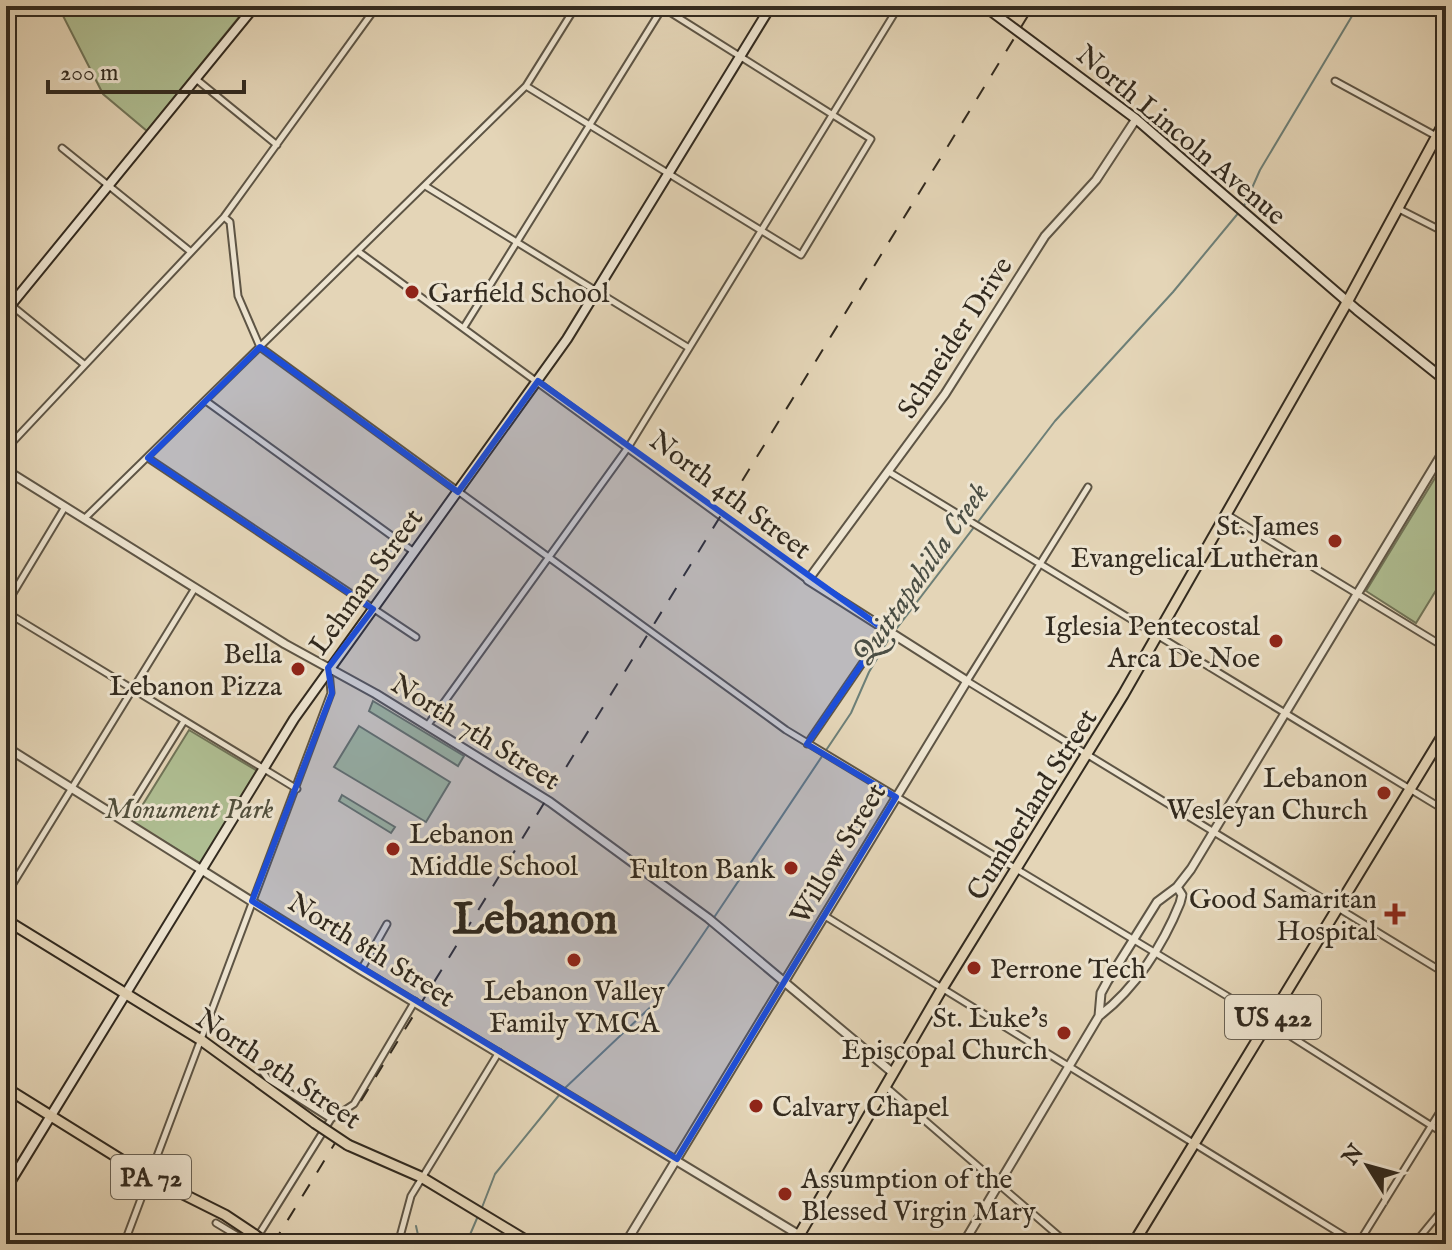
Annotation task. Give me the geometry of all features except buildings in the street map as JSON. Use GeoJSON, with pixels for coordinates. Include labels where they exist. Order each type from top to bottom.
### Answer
{"type":"FeatureCollection","features":[{"type":"Feature","properties":{"kind":"main road"},"geometry":{"type":"LineString","coordinates":[[8,306],[255,6]]}},
{"type":"Feature","properties":{"kind":"main road","name":"Lehman Street"},"geometry":{"type":"LineString","coordinates":[[6,1189],[49,1115],[204,870],[262,768],[328,668],[538,381],[597,291],[771,6]]}},
{"type":"Feature","properties":{"kind":"main road","name":"North Lincoln Avenue"},"geometry":{"type":"LineString","coordinates":[[984,6],[1136,119],[1446,381]]}},
{"type":"Feature","properties":{"kind":"main road","name":"Cumberland Street"},"geometry":{"type":"LineString","coordinates":[[797,1239],[943,987],[1088,753],[1348,301],[1446,119]]}},
{"type":"Feature","properties":{"kind":"main road","name":"US 422"},"geometry":{"type":"LineString","coordinates":[[1133,1244],[1446,730]]}},
{"type":"Feature","properties":{"kind":"main road","name":"North 9th Street"},"geometry":{"type":"LineString","coordinates":[[6,920],[201,1040],[348,1145],[421,1177],[532,1244]]}},
{"type":"Feature","properties":{"kind":"main road","name":"PA 72"},"geometry":{"type":"LineString","coordinates":[[6,1088],[149,1177],[225,1215],[253,1241],[267,1244]]}},
{"type":"Feature","properties":{"kind":"street"},"geometry":{"type":"LineString","coordinates":[[6,449],[224,217],[377,6]]}},
{"type":"Feature","properties":{"kind":"street"},"geometry":{"type":"LineString","coordinates":[[84,519],[427,187],[526,86],[576,6]]}},
{"type":"Feature","properties":{"kind":"street"},"geometry":{"type":"LineString","coordinates":[[427,726],[629,446],[899,6]]}},
{"type":"Feature","properties":{"kind":"street"},"geometry":{"type":"LineString","coordinates":[[464,327],[518,243],[590,126],[662,7],[871,139],[801,255],[590,126],[526,86]]}},
{"type":"Feature","properties":{"kind":"street"},"geometry":{"type":"LineString","coordinates":[[196,79],[277,145]]}},
{"type":"Feature","properties":{"kind":"street"},"geometry":{"type":"LineString","coordinates":[[1335,81],[1437,136]]}},
{"type":"Feature","properties":{"kind":"street","name":"Schneider Drive"},"geometry":{"type":"LineString","coordinates":[[808,580],[945,394],[1045,236],[1096,180],[1136,119]]}},
{"type":"Feature","properties":{"kind":"street"},"geometry":{"type":"LineString","coordinates":[[62,148],[191,252]]}},
{"type":"Feature","properties":{"kind":"street"},"geometry":{"type":"LineString","coordinates":[[427,187],[689,348]]}},
{"type":"Feature","properties":{"kind":"street"},"geometry":{"type":"LineString","coordinates":[[1399,209],[1446,233]]}},
{"type":"Feature","properties":{"kind":"street"},"geometry":{"type":"LineString","coordinates":[[224,217],[230,222],[242,311],[260,347],[807,744],[1016,869],[1446,1135]]}},
{"type":"Feature","properties":{"kind":"street","name":"North 4th Street"},"geometry":{"type":"LineString","coordinates":[[359,252],[629,446],[808,580],[1446,974]]}},
{"type":"Feature","properties":{"kind":"street"},"geometry":{"type":"LineString","coordinates":[[8,306],[85,365]]}},
{"type":"Feature","properties":{"kind":"street"},"geometry":{"type":"LineString","coordinates":[[206,401],[414,552]]}},
{"type":"Feature","properties":{"kind":"street"},"geometry":{"type":"LineString","coordinates":[[1099,1016],[1101,993],[1132,942],[1157,902],[1177,887],[1214,830],[1446,447]]}},
{"type":"Feature","properties":{"kind":"street"},"geometry":{"type":"LineString","coordinates":[[148,458],[416,637]]}},
{"type":"Feature","properties":{"kind":"street","name":"North 7th Street"},"geometry":{"type":"LineString","coordinates":[[6,470],[550,802],[717,925],[893,1073]]}},
{"type":"Feature","properties":{"kind":"street"},"geometry":{"type":"LineString","coordinates":[[889,472],[1155,635],[1287,711],[1446,811]]}},
{"type":"Feature","properties":{"kind":"street","name":"Willow Street"},"geometry":{"type":"LineString","coordinates":[[625,1244],[1088,487]]}},
{"type":"Feature","properties":{"kind":"street"},"geometry":{"type":"LineString","coordinates":[[6,605],[65,507]]}},
{"type":"Feature","properties":{"kind":"street"},"geometry":{"type":"LineString","coordinates":[[1226,514],[1446,648]]}},
{"type":"Feature","properties":{"kind":"street"},"geometry":{"type":"LineString","coordinates":[[6,895],[195,588]]}},
{"type":"Feature","properties":{"kind":"street"},"geometry":{"type":"LineString","coordinates":[[6,612],[297,789]]}},
{"type":"Feature","properties":{"kind":"street"},"geometry":{"type":"LineString","coordinates":[[807,744],[890,633]]}},
{"type":"Feature","properties":{"kind":"street"},"geometry":{"type":"LineString","coordinates":[[124,1244],[331,693],[328,668]]}},
{"type":"Feature","properties":{"kind":"street"},"geometry":{"type":"LineString","coordinates":[[123,819],[184,721]]}},
{"type":"Feature","properties":{"kind":"street","name":"North 8th Street"},"geometry":{"type":"LineString","coordinates":[[6,747],[361,970],[677,1159],[797,1239],[814,1244]]}},
{"type":"Feature","properties":{"kind":"street"},"geometry":{"type":"LineString","coordinates":[[963,1244],[1099,1016],[1127,993],[1152,953],[1180,903],[1182,895],[1177,887]]}},
{"type":"Feature","properties":{"kind":"street"},"geometry":{"type":"LineString","coordinates":[[825,916],[1357,1244],[1446,1102]]}},
{"type":"Feature","properties":{"kind":"street"},"geometry":{"type":"LineString","coordinates":[[361,970],[387,924]]}},
{"type":"Feature","properties":{"kind":"street"},"geometry":{"type":"LineString","coordinates":[[216,1223],[253,1241],[331,1119],[354,1104],[415,1001]]}},
{"type":"Feature","properties":{"kind":"street"},"geometry":{"type":"LineString","coordinates":[[398,1244],[404,1212],[421,1177],[500,1051]]}},
{"type":"Feature","properties":{"kind":"street"},"geometry":{"type":"LineString","coordinates":[[262,1071],[268,1079],[331,1119]]}},
{"type":"Feature","properties":{"kind":"street"},"geometry":{"type":"LineString","coordinates":[[885,1086],[1068,1244]]}},
{"type":"Feature","properties":{"kind":"street"},"geometry":{"type":"LineString","coordinates":[[1414,1244],[1446,1205]]}},
{"type":"Feature","properties":{"kind":"street"},"geometry":{"type":"LineString","coordinates":[[1436,1217],[1446,1223]]}},
{"type":"Feature","properties":{"kind":"highlighted area"},"geometry":{"type":"Polygon","coordinates":[[[260,347],[458,492],[538,381],[885,630],[807,744],[896,797],[677,1159],[252,901],[332,693],[328,668],[373,609],[148,458],[260,347]]]}},
{"type":"Feature","properties":{"kind":"green space"},"geometry":{"type":"Polygon","coordinates":[[[58,6],[248,6],[147,131],[103,94],[58,6]]]}},
{"type":"Feature","properties":{"kind":"green space"},"geometry":{"type":"Polygon","coordinates":[[[1446,460],[1446,574],[1416,623],[1366,591],[1446,460]]]}},
{"type":"Feature","properties":{"kind":"green space"},"geometry":{"type":"Polygon","coordinates":[[[373,701],[464,756],[458,766],[369,711],[373,701]]]}},
{"type":"Feature","properties":{"kind":"green space"},"geometry":{"type":"Polygon","coordinates":[[[359,726],[450,782],[426,822],[334,767],[359,726]]]}},
{"type":"Feature","properties":{"kind":"green space","name":"Monument Park"},"geometry":{"type":"Polygon","coordinates":[[[189,730],[259,772],[203,865],[132,822],[189,730]]]}},
{"type":"Feature","properties":{"kind":"green space"},"geometry":{"type":"Polygon","coordinates":[[[342,795],[395,827],[391,833],[339,801],[342,795]]]}},
{"type":"Feature","properties":{"kind":"waterway","name":"Quittapahilla Creek"},"geometry":{"type":"LineString","coordinates":[[1244,206],[1260,170],[1358,6]]}},
{"type":"Feature","properties":{"kind":"waterway","name":"Quittapahilla Creek"},"geometry":{"type":"LineString","coordinates":[[894,632],[1055,421],[1173,292],[1240,211]]}},
{"type":"Feature","properties":{"kind":"waterway","name":"Quittapahilla Creek"},"geometry":{"type":"LineString","coordinates":[[713,919],[851,713],[869,672],[890,637]]}},
{"type":"Feature","properties":{"kind":"waterway","name":"Quittapahilla Creek"},"geometry":{"type":"LineString","coordinates":[[564,1089],[659,999],[710,924]]}},
{"type":"Feature","properties":{"kind":"waterway","name":"Quittapahilla Creek"},"geometry":{"type":"LineString","coordinates":[[481,1210],[495,1174],[560,1094]]}},
{"type":"Feature","properties":{"kind":"waterway","name":"Quittapahilla Creek"},"geometry":{"type":"LineString","coordinates":[[466,1244],[478,1216]]}},
{"type":"Feature","properties":{"kind":"waterway"},"geometry":{"type":"LineString","coordinates":[[416,1226],[420,1244]]}},
{"type":"Feature","properties":{"kind":"railway"},"geometry":{"type":"LineString","coordinates":[[273,1244],[1034,6]]}},
{"type":"Feature","properties":{"kind":"place","name":"Garfield School"},"geometry":{"type":"Point","coordinates":[412,292]}},
{"type":"Feature","properties":{"kind":"place","name":"St. James Evangelical Lutheran"},"geometry":{"type":"Point","coordinates":[1335,541]}},
{"type":"Feature","properties":{"kind":"place","name":"Iglesia Pentecostal Arca De Noe"},"geometry":{"type":"Point","coordinates":[1276,641]}},
{"type":"Feature","properties":{"kind":"place","name":"Bella Lebanon Pizza"},"geometry":{"type":"Point","coordinates":[298,669]}},
{"type":"Feature","properties":{"kind":"place","name":"Lebanon Wesleyan Church"},"geometry":{"type":"Point","coordinates":[1384,793]}},
{"type":"Feature","properties":{"kind":"place","name":"Lebanon Middle School"},"geometry":{"type":"Point","coordinates":[393,849]}},
{"type":"Feature","properties":{"kind":"place","name":"Fulton Bank"},"geometry":{"type":"Point","coordinates":[791,868]}},
{"type":"Feature","properties":{"kind":"place","name":"Good Samaritan Hospital"},"geometry":{"type":"Point","coordinates":[1395,914]}},
{"type":"Feature","properties":{"kind":"place","name":"Lebanon Valley Family YMCA"},"geometry":{"type":"Point","coordinates":[574,960]}},
{"type":"Feature","properties":{"kind":"place","name":"Perrone Tech"},"geometry":{"type":"Point","coordinates":[974,968]}},
{"type":"Feature","properties":{"kind":"place","name":"St. Luke's Episcopal Church"},"geometry":{"type":"Point","coordinates":[1064,1033]}},
{"type":"Feature","properties":{"kind":"place","name":"Calvary Chapel"},"geometry":{"type":"Point","coordinates":[756,1106]}},
{"type":"Feature","properties":{"kind":"place","name":"Assumption of the Blessed Virgin Mary"},"geometry":{"type":"Point","coordinates":[785,1194]}},
{"type":"Feature","properties":{"kind":"district","name":"Lebanon"},"geometry":{"type":"Point","coordinates":[535,918]}}]}
